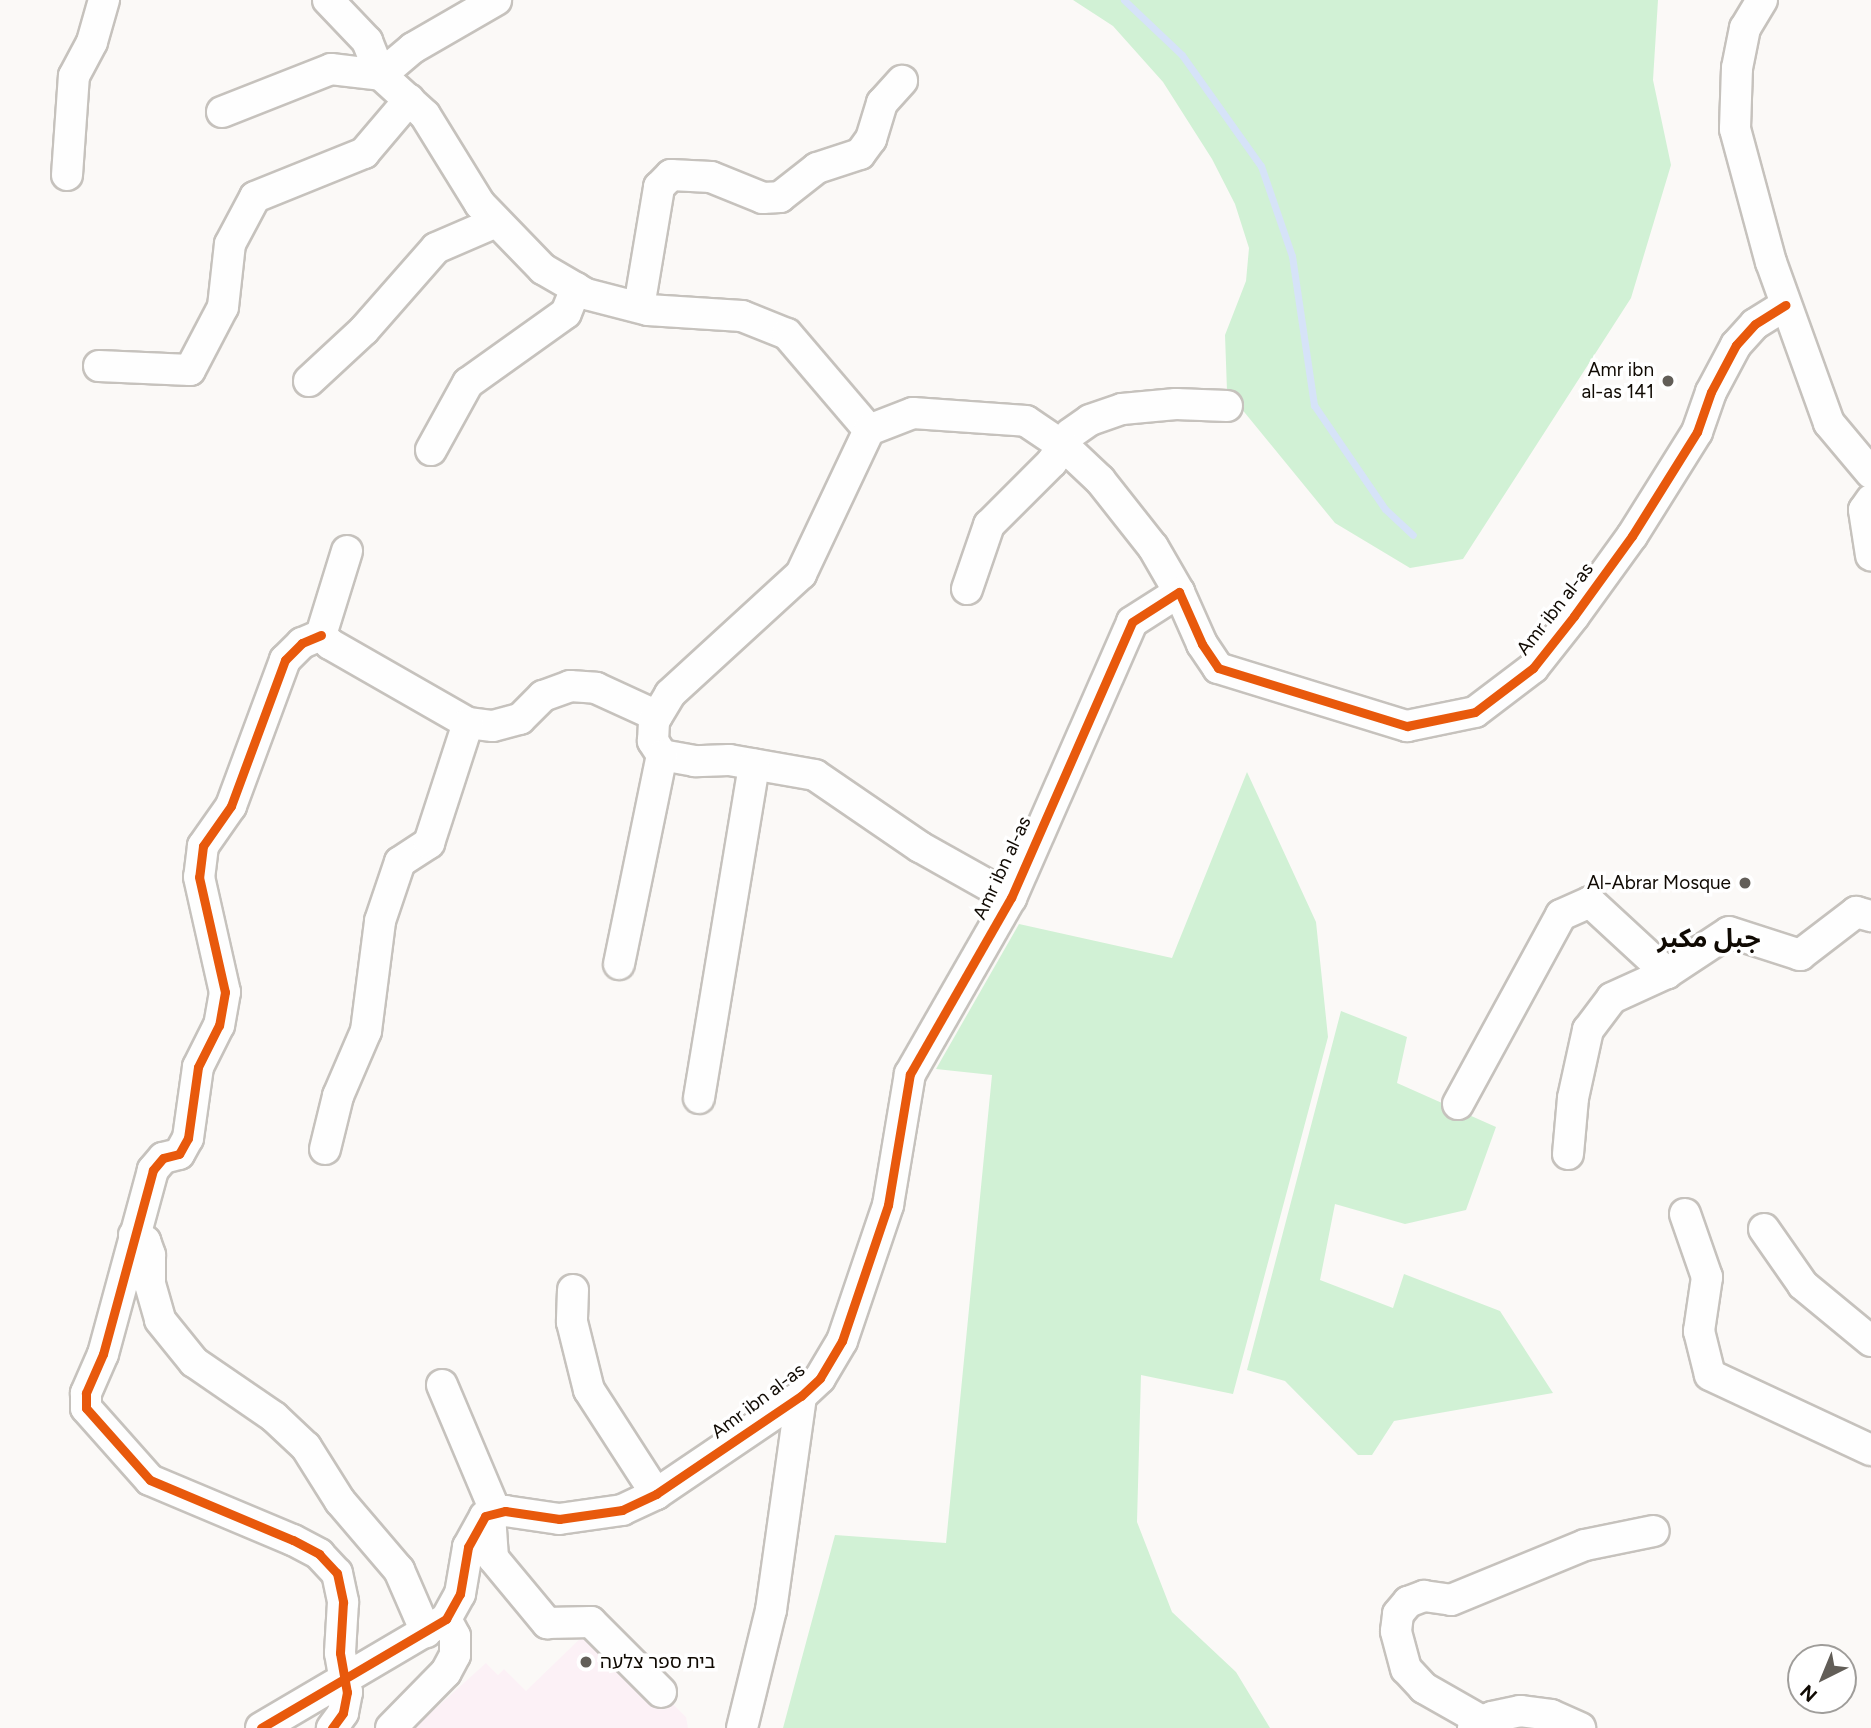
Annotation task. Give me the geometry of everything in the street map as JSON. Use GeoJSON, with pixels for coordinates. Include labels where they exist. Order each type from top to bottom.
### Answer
{"type":"FeatureCollection","features":[{"type":"Feature","properties":{"kind":"street"},"geometry":{"type":"LineString","coordinates":[[67,175],[74,76],[92,42],[104,0]]}},
{"type":"Feature","properties":{"kind":"street"},"geometry":{"type":"LineString","coordinates":[[328,0],[367,41],[381,75],[425,115],[480,204],[543,269],[576,288],[639,307],[742,316],[787,334],[869,430]]}},
{"type":"Feature","properties":{"kind":"street"},"geometry":{"type":"LineString","coordinates":[[222,112],[331,69],[381,75],[413,48],[496,0]]}},
{"type":"Feature","properties":{"kind":"street"},"geometry":{"type":"LineString","coordinates":[[1762,0],[1745,28],[1737,68],[1735,129],[1786,305],[1829,423],[1871,473]]}},
{"type":"Feature","properties":{"kind":"street"},"geometry":{"type":"LineString","coordinates":[[639,307],[659,187],[670,175],[711,177],[763,198],[780,197],[817,168],[860,154],[871,139],[882,103],[902,81]]}},
{"type":"Feature","properties":{"kind":"street"},"geometry":{"type":"LineString","coordinates":[[99,366],[190,370],[223,307],[230,244],[255,197],[365,153],[409,100]]}},
{"type":"Feature","properties":{"kind":"street"},"geometry":{"type":"LineString","coordinates":[[309,381],[364,330],[436,248],[496,222]]}},
{"type":"Feature","properties":{"kind":"street"},"geometry":{"type":"LineString","coordinates":[[431,450],[468,383],[566,313],[576,288]]}},
{"type":"Feature","properties":{"kind":"street","name":"Amr ibn al-as"},"geometry":{"type":"LineString","coordinates":[[493,1514],[559,1519],[622,1510],[656,1494],[802,1396],[820,1378],[842,1341],[888,1205],[910,1074],[1011,898],[1132,622],[1179,592],[1202,644],[1218,668],[1407,726],[1475,712],[1533,668],[1574,616],[1632,536],[1697,432],[1711,392],[1736,345],[1755,324],[1786,305]]}},
{"type":"Feature","properties":{"kind":"street"},"geometry":{"type":"LineString","coordinates":[[967,589],[989,525],[1040,477],[1062,446],[1090,420],[1122,410],[1176,404],[1227,406]]}},
{"type":"Feature","properties":{"kind":"street"},"geometry":{"type":"LineString","coordinates":[[620,964],[662,755],[653,741],[657,716],[670,694],[801,573],[869,430],[913,413],[1026,421],[1062,446],[1100,480],[1145,538],[1179,592]]}},
{"type":"Feature","properties":{"kind":"street"},"geometry":{"type":"LineString","coordinates":[[1871,500],[1864,509],[1871,555]]}},
{"type":"Feature","properties":{"kind":"street"},"geometry":{"type":"LineString","coordinates":[[332,1728],[346,1702],[343,1680],[344,1602],[337,1573],[319,1554],[293,1540],[150,1480],[86,1408],[86,1393],[103,1354],[153,1170],[163,1158],[179,1154],[188,1138],[198,1067],[221,1014],[225,992],[199,877],[203,846],[231,806],[285,660],[302,643],[321,635],[347,551]]}},
{"type":"Feature","properties":{"kind":"street"},"geometry":{"type":"LineString","coordinates":[[321,635],[330,644],[468,723],[493,726],[520,719],[543,696],[570,686],[596,688],[657,716]]}},
{"type":"Feature","properties":{"kind":"street"},"geometry":{"type":"LineString","coordinates":[[325,1149],[338,1096],[366,1031],[380,921],[400,862],[429,843],[468,723]]}},
{"type":"Feature","properties":{"kind":"street"},"geometry":{"type":"LineString","coordinates":[[662,755],[815,775],[920,847],[1011,898]]}},
{"type":"Feature","properties":{"kind":"street"},"geometry":{"type":"LineString","coordinates":[[699,1098],[754,765]]}},
{"type":"Feature","properties":{"kind":"street"},"geometry":{"type":"LineString","coordinates":[[1458,1104],[1560,915],[1590,902],[1667,973]]}},
{"type":"Feature","properties":{"kind":"street"},"geometry":{"type":"LineString","coordinates":[[1568,1154],[1573,1098],[1588,1030],[1612,998],[1667,973],[1729,932],[1800,955],[1856,912],[1871,916]]}},
{"type":"Feature","properties":{"kind":"street"},"geometry":{"type":"LineString","coordinates":[[1685,1214],[1707,1277],[1699,1331],[1710,1375],[1871,1450]]}},
{"type":"Feature","properties":{"kind":"street"},"geometry":{"type":"LineString","coordinates":[[1764,1229],[1803,1285],[1871,1341]]}},
{"type":"Feature","properties":{"kind":"street"},"geometry":{"type":"LineString","coordinates":[[134,1235],[145,1241],[150,1255],[150,1284],[160,1320],[194,1362],[275,1417],[306,1447],[340,1501],[400,1570],[436,1625],[455,1636],[455,1655],[446,1672],[391,1728]]}},
{"type":"Feature","properties":{"kind":"street"},"geometry":{"type":"LineString","coordinates":[[573,1290],[572,1322],[589,1390],[656,1494]]}},
{"type":"Feature","properties":{"kind":"street"},"geometry":{"type":"LineString","coordinates":[[442,1385],[493,1514],[493,1558],[547,1623],[591,1622],[661,1692]]}},
{"type":"Feature","properties":{"kind":"street"},"geometry":{"type":"LineString","coordinates":[[742,1728],[771,1610],[802,1396]]}},
{"type":"Feature","properties":{"kind":"street"},"geometry":{"type":"LineString","coordinates":[[261,1728],[436,1625],[460,1594],[468,1547],[485,1516],[493,1514]]}},
{"type":"Feature","properties":{"kind":"street"},"geometry":{"type":"LineString","coordinates":[[1580,1728],[1533,1711],[1478,1725],[1424,1689],[1406,1669],[1396,1631],[1398,1614],[1408,1602],[1424,1596],[1451,1600],[1585,1545],[1654,1531]]}},
{"type":"Feature","properties":{"kind":"shaded area","name":"בית ספר צלעה"},"geometry":{"type":"Polygon","coordinates":[[[587,1632],[664,1710],[673,1704],[686,1717],[688,1728],[414,1728],[486,1663],[498,1675],[504,1669],[526,1691],[587,1632]]]}},
{"type":"Feature","properties":{"kind":"green space"},"geometry":{"type":"Polygon","coordinates":[[[1073,0],[1658,0],[1653,80],[1671,165],[1631,298],[1463,559],[1410,568],[1335,523],[1227,391],[1225,335],[1246,281],[1249,248],[1235,204],[1212,159],[1163,82],[1113,26],[1073,0]]]}},
{"type":"Feature","properties":{"kind":"green space"},"geometry":{"type":"Polygon","coordinates":[[[1247,772],[1316,922],[1328,1037],[1233,1394],[1141,1375],[1137,1522],[1172,1612],[1236,1672],[1270,1728],[783,1728],[835,1535],[946,1543],[992,1075],[936,1069],[1019,924],[1172,958],[1247,772]]]}},
{"type":"Feature","properties":{"kind":"green space"},"geometry":{"type":"Polygon","coordinates":[[[1341,1011],[1407,1037],[1397,1083],[1496,1127],[1466,1210],[1405,1224],[1335,1204],[1320,1280],[1393,1308],[1404,1274],[1500,1311],[1553,1393],[1394,1421],[1372,1455],[1358,1455],[1285,1381],[1247,1370],[1341,1011]]]}},
{"type":"Feature","properties":{"kind":"waterway"},"geometry":{"type":"LineString","coordinates":[[1124,0],[1182,55],[1261,166],[1292,256],[1314,405],[1385,509],[1413,535]]}},
{"type":"Feature","properties":{"kind":"cycle path"},"geometry":{"type":"LineString","coordinates":[[261,1728],[446,1619],[460,1594],[468,1547],[485,1516],[505,1511],[559,1519],[622,1510],[656,1494],[801,1396],[820,1378],[842,1341],[888,1205],[910,1074],[1011,898],[1132,622],[1179,592],[1202,644],[1218,668],[1407,726],[1475,712],[1533,668],[1574,616],[1632,536],[1697,432],[1711,392],[1736,345],[1755,324],[1786,305]]}},
{"type":"Feature","properties":{"kind":"cycle path"},"geometry":{"type":"LineString","coordinates":[[321,635],[302,643],[285,660],[231,806],[203,846],[199,877],[225,992],[219,1025],[198,1067],[188,1138],[179,1154],[163,1158],[153,1170],[103,1354],[86,1393],[86,1408],[150,1480],[293,1540],[319,1554],[337,1573],[343,1602],[340,1653],[347,1692],[343,1713],[332,1728]]}},
{"type":"Feature","properties":{"kind":"place","name":"Amr ibn al-as 141"},"geometry":{"type":"Point","coordinates":[1668,381]}},
{"type":"Feature","properties":{"kind":"place","name":"Al-Abrar Mosque"},"geometry":{"type":"Point","coordinates":[1745,883]}},
{"type":"Feature","properties":{"kind":"place","name":"בית ספר צלעה"},"geometry":{"type":"Point","coordinates":[586,1662]}},
{"type":"Feature","properties":{"kind":"district","name":"جبل مكبر"},"geometry":{"type":"Point","coordinates":[1709,939]}}]}
